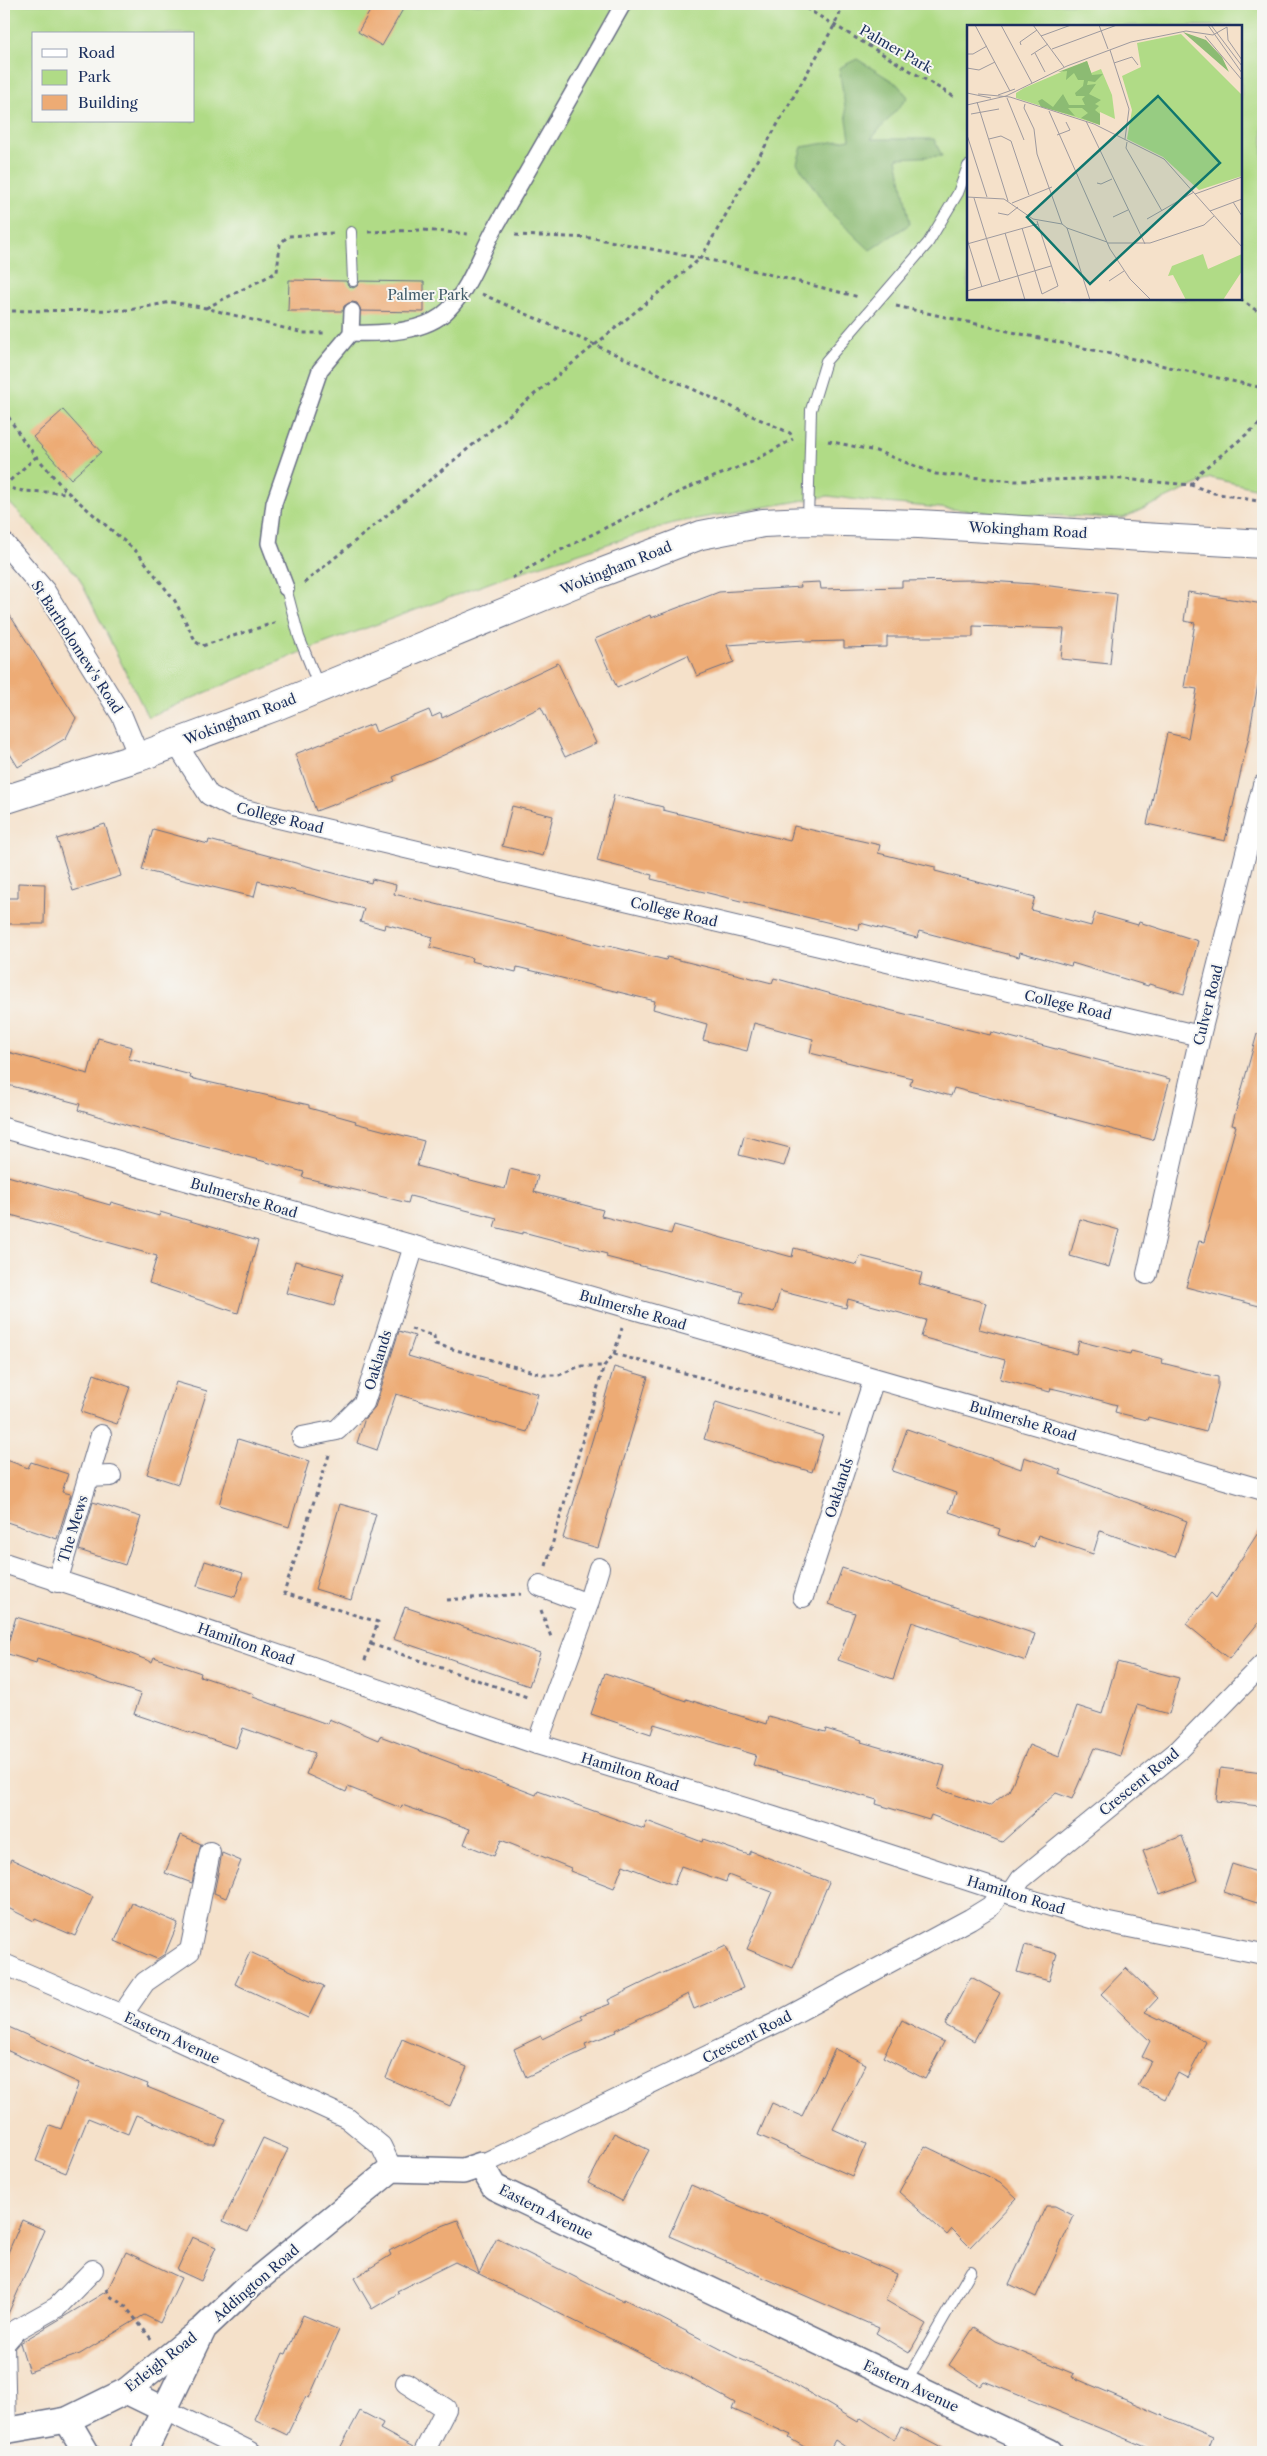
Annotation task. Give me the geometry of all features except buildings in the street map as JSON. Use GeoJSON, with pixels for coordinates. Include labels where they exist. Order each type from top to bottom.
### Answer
{"type":"FeatureCollection","features":[{"type":"Feature","properties":{"kind":"main road","name":"Wokingham Road"},"geometry":{"type":"LineString","coordinates":[[4,800],[139,757],[176,743],[319,688],[595,575],[701,535],[763,523],[808,520],[920,524],[1263,544]]}},
{"type":"Feature","properties":{"kind":"street"},"geometry":{"type":"LineString","coordinates":[[351,333],[370,334],[424,326],[448,311],[465,286],[491,235],[623,4]]}},
{"type":"Feature","properties":{"kind":"street"},"geometry":{"type":"LineString","coordinates":[[287,590],[269,542],[274,503],[320,370],[351,333],[352,311]]}},
{"type":"Feature","properties":{"kind":"street","name":"St Bartholomew's Road"},"geometry":{"type":"LineString","coordinates":[[4,543],[45,591],[122,716],[139,757]]}},
{"type":"Feature","properties":{"kind":"street","name":"College Road"},"geometry":{"type":"LineString","coordinates":[[176,743],[209,795],[232,807],[1200,1036]]}},
{"type":"Feature","properties":{"kind":"street","name":"Culver Road"},"geometry":{"type":"LineString","coordinates":[[1147,1274],[1200,1036],[1263,786]]}},
{"type":"Feature","properties":{"kind":"street","name":"Bulmershe Road"},"geometry":{"type":"LineString","coordinates":[[4,1128],[627,1309],[1263,1490]]}},
{"type":"Feature","properties":{"kind":"street","name":"Oaklands"},"geometry":{"type":"LineString","coordinates":[[337,1430],[364,1403],[414,1246]]}},
{"type":"Feature","properties":{"kind":"street","name":"Oaklands"},"geometry":{"type":"LineString","coordinates":[[804,1597],[874,1378]]}},
{"type":"Feature","properties":{"kind":"street"},"geometry":{"type":"LineString","coordinates":[[302,1437],[337,1430]]}},
{"type":"Feature","properties":{"kind":"street","name":"The Mews"},"geometry":{"type":"LineString","coordinates":[[57,1582],[101,1436]]}},
{"type":"Feature","properties":{"kind":"street","name":"The Mews"},"geometry":{"type":"LineString","coordinates":[[88,1477],[111,1476]]}},
{"type":"Feature","properties":{"kind":"street","name":"Hamilton Road"},"geometry":{"type":"LineString","coordinates":[[4,1564],[117,1600],[537,1744],[774,1817],[1006,1892],[1104,1922],[1263,1954]]}},
{"type":"Feature","properties":{"kind":"street"},"geometry":{"type":"LineString","coordinates":[[537,1744],[588,1604],[599,1568]]}},
{"type":"Feature","properties":{"kind":"street"},"geometry":{"type":"LineString","coordinates":[[540,1589],[588,1604]]}},
{"type":"Feature","properties":{"kind":"street","name":"Crescent Road"},"geometry":{"type":"LineString","coordinates":[[482,2165],[784,2020],[991,1906],[1020,1879],[1179,1750],[1263,1664]]}},
{"type":"Feature","properties":{"kind":"street"},"geometry":{"type":"LineString","coordinates":[[122,2014],[145,1982],[190,1951],[210,1852]]}},
{"type":"Feature","properties":{"kind":"street","name":"Eastern Avenue"},"geometry":{"type":"LineString","coordinates":[[4,1964],[122,2014],[347,2118],[381,2146],[392,2169]]}},
{"type":"Feature","properties":{"kind":"street"},"geometry":{"type":"LineString","coordinates":[[392,2169],[463,2171],[482,2165]]}},
{"type":"Feature","properties":{"kind":"street","name":"Eastern Avenue"},"geometry":{"type":"LineString","coordinates":[[482,2165],[494,2187],[1045,2451]]}},
{"type":"Feature","properties":{"kind":"street","name":"Addington Road"},"geometry":{"type":"LineString","coordinates":[[144,2452],[204,2328],[243,2291],[392,2169]]}},
{"type":"Feature","properties":{"kind":"street"},"geometry":{"type":"LineString","coordinates":[[5,2430],[4,2344],[16,2330],[58,2307],[93,2270]]}},
{"type":"Feature","properties":{"kind":"street","name":"Erleigh Road"},"geometry":{"type":"LineString","coordinates":[[5,2430],[67,2420],[126,2390],[204,2328]]}},
{"type":"Feature","properties":{"kind":"street"},"geometry":{"type":"LineString","coordinates":[[406,2383],[446,2409],[424,2452]]}},
{"type":"Feature","properties":{"kind":"street"},"geometry":{"type":"LineString","coordinates":[[126,2390],[251,2452]]}},
{"type":"Feature","properties":{"kind":"street"},"geometry":{"type":"LineString","coordinates":[[67,2420],[86,2452]]}},
{"type":"Feature","properties":{"kind":"lane"},"geometry":{"type":"LineString","coordinates":[[808,520],[811,410],[826,361],[928,243],[958,193],[967,169]]}},
{"type":"Feature","properties":{"kind":"lane"},"geometry":{"type":"LineString","coordinates":[[351,232],[353,281]]}},
{"type":"Feature","properties":{"kind":"lane"},"geometry":{"type":"LineString","coordinates":[[287,590],[293,617],[319,688]]}},
{"type":"Feature","properties":{"kind":"lane"},"geometry":{"type":"LineString","coordinates":[[905,2384],[971,2271]]}},
{"type":"Feature","properties":{"kind":"path","name":"Palmer Park"},"geometry":{"type":"LineString","coordinates":[[799,4],[956,98]]}},
{"type":"Feature","properties":{"kind":"path"},"geometry":{"type":"LineString","coordinates":[[287,590],[305,582],[701,258],[834,26],[843,6]]}},
{"type":"Feature","properties":{"kind":"path"},"geometry":{"type":"LineString","coordinates":[[491,235],[594,238],[701,258],[860,298]]}},
{"type":"Feature","properties":{"kind":"path"},"geometry":{"type":"LineString","coordinates":[[465,286],[790,433],[794,438]]}},
{"type":"Feature","properties":{"kind":"path"},"geometry":{"type":"LineString","coordinates":[[1241,300],[1263,316]]}},
{"type":"Feature","properties":{"kind":"path"},"geometry":{"type":"LineString","coordinates":[[4,311],[129,310],[171,302],[206,308],[303,333],[351,333]]}},
{"type":"Feature","properties":{"kind":"path"},"geometry":{"type":"LineString","coordinates":[[896,306],[1263,388]]}},
{"type":"Feature","properties":{"kind":"path"},"geometry":{"type":"LineString","coordinates":[[4,410],[36,457],[69,493],[138,553],[175,602],[196,642],[202,646],[293,617]]}},
{"type":"Feature","properties":{"kind":"path"},"geometry":{"type":"LineString","coordinates":[[1191,485],[1199,473],[1263,421]]}},
{"type":"Feature","properties":{"kind":"path"},"geometry":{"type":"LineString","coordinates":[[512,578],[553,554],[639,511],[701,482],[752,462],[794,438],[802,438]]}},
{"type":"Feature","properties":{"kind":"path"},"geometry":{"type":"LineString","coordinates":[[823,440],[876,451],[936,474],[1015,481],[1111,478],[1191,485],[1214,493],[1263,502]]}},
{"type":"Feature","properties":{"kind":"path"},"geometry":{"type":"LineString","coordinates":[[4,486],[36,457]]}},
{"type":"Feature","properties":{"kind":"path"},"geometry":{"type":"LineString","coordinates":[[4,486],[23,491],[69,493]]}},
{"type":"Feature","properties":{"kind":"path"},"geometry":{"type":"LineString","coordinates":[[552,1638],[537,1600],[604,1366],[614,1354],[627,1309]]}},
{"type":"Feature","properties":{"kind":"path"},"geometry":{"type":"LineString","coordinates":[[389,1322],[434,1336],[435,1344],[544,1375],[559,1375],[580,1366],[604,1366]]}},
{"type":"Feature","properties":{"kind":"path"},"geometry":{"type":"LineString","coordinates":[[614,1354],[861,1421]]}},
{"type":"Feature","properties":{"kind":"path"},"geometry":{"type":"LineString","coordinates":[[337,1430],[284,1593],[378,1622],[358,1682]]}},
{"type":"Feature","properties":{"kind":"path"},"geometry":{"type":"LineString","coordinates":[[448,1600],[540,1589]]}},
{"type":"Feature","properties":{"kind":"path"},"geometry":{"type":"LineString","coordinates":[[370,1644],[530,1698]]}},
{"type":"Feature","properties":{"kind":"path"},"geometry":{"type":"LineString","coordinates":[[515,1736],[533,1689]]}},
{"type":"Feature","properties":{"kind":"path"},"geometry":{"type":"LineString","coordinates":[[93,2270],[110,2296],[125,2306],[166,2358]]}},
{"type":"Feature","properties":{"kind":"green space","name":"Palmer Park"},"geometry":{"type":"Polygon","coordinates":[[[4,4],[1263,4],[1263,490],[1211,478],[1123,518],[1006,514],[828,496],[673,523],[508,576],[304,651],[148,717],[78,576],[4,497],[4,4]]]}},
{"type":"Feature","properties":{"kind":"green space"},"geometry":{"type":"Polygon","coordinates":[[[857,59],[897,84],[908,97],[871,139],[934,139],[942,156],[897,158],[910,224],[870,250],[831,213],[797,163],[802,147],[850,139],[839,68],[857,59]]]}}]}
